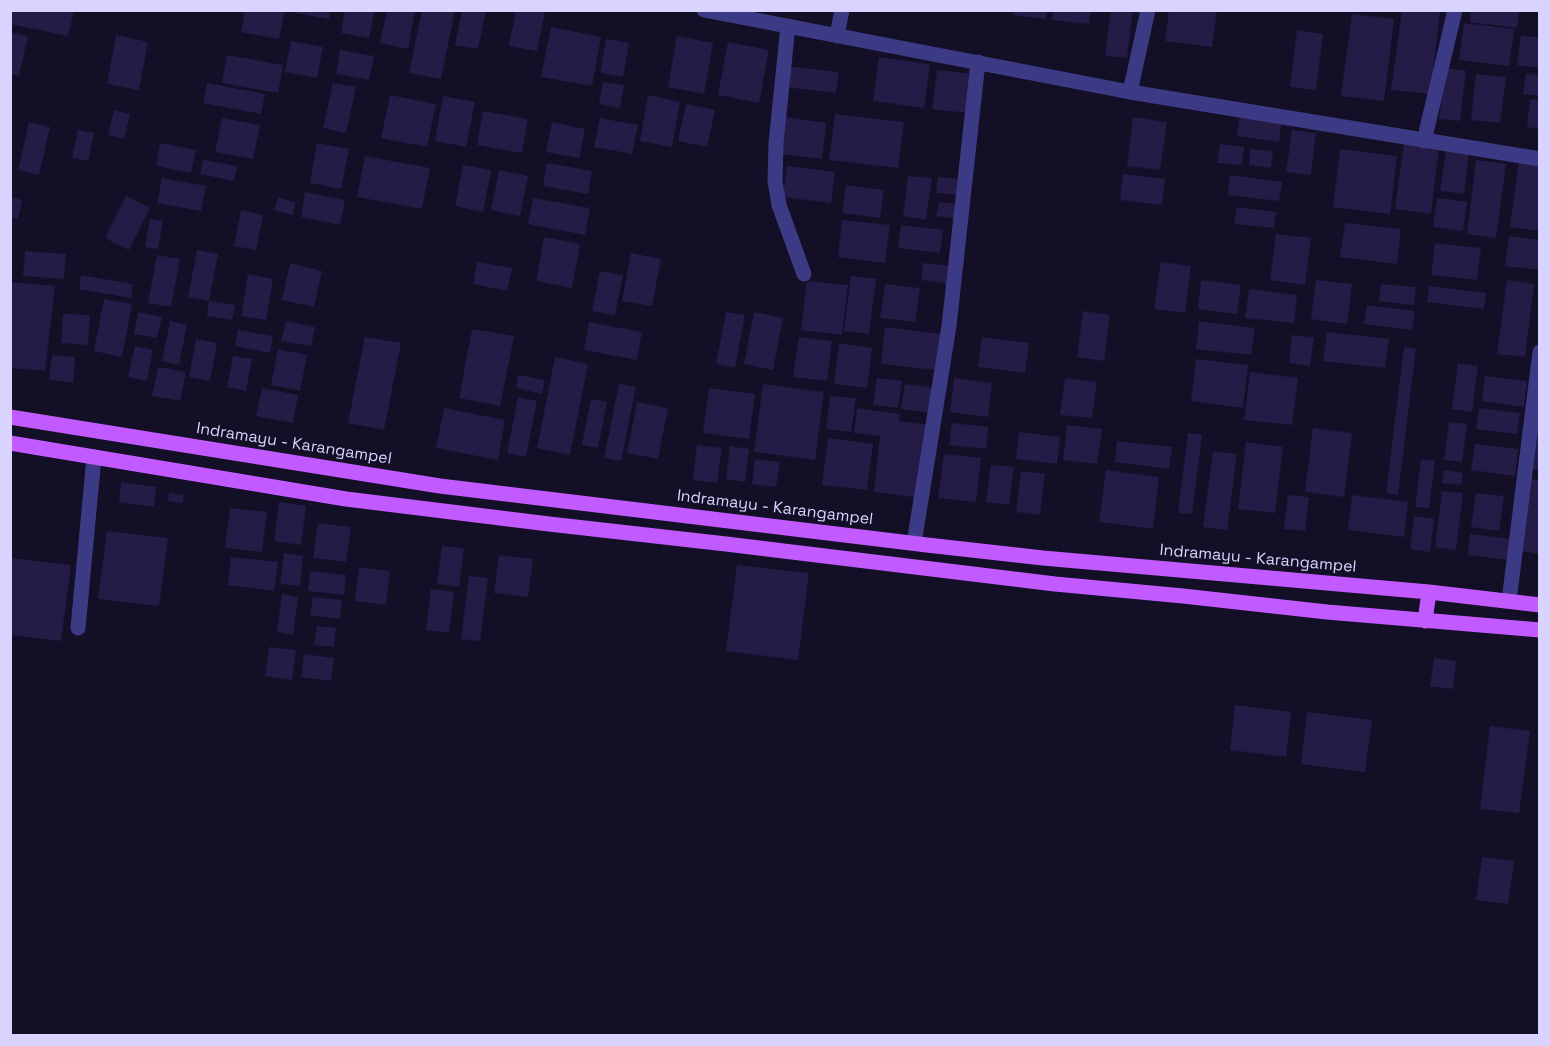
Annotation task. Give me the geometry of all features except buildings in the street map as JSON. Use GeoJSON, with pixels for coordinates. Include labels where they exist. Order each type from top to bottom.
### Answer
{"type":"FeatureCollection","features":[{"type":"Feature","properties":{"kind":"main road","name":"Indramayu - Karangampel"},"geometry":{"type":"LineString","coordinates":[[10,417],[440,486],[1043,558],[1429,592],[1539,605]]}},
{"type":"Feature","properties":{"kind":"main road"},"geometry":{"type":"LineString","coordinates":[[10,443],[346,499],[549,524],[1054,584],[1425,621],[1539,630]]}},
{"type":"Feature","properties":{"kind":"main road"},"geometry":{"type":"LineString","coordinates":[[921,544],[923,569]]}},
{"type":"Feature","properties":{"kind":"main road"},"geometry":{"type":"LineString","coordinates":[[1425,621],[1429,592]]}},
{"type":"Feature","properties":{"kind":"street"},"geometry":{"type":"LineString","coordinates":[[704,10],[1130,92],[1539,159]]}},
{"type":"Feature","properties":{"kind":"street"},"geometry":{"type":"LineString","coordinates":[[837,36],[842,10]]}},
{"type":"Feature","properties":{"kind":"street"},"geometry":{"type":"LineString","coordinates":[[1130,92],[1148,10]]}},
{"type":"Feature","properties":{"kind":"street"},"geometry":{"type":"LineString","coordinates":[[1424,141],[1455,10]]}},
{"type":"Feature","properties":{"kind":"street"},"geometry":{"type":"LineString","coordinates":[[788,26],[776,143],[775,182],[779,205],[804,274]]}},
{"type":"Feature","properties":{"kind":"street"},"geometry":{"type":"LineString","coordinates":[[921,544],[949,326],[978,62]]}},
{"type":"Feature","properties":{"kind":"street"},"geometry":{"type":"LineString","coordinates":[[1509,601],[1539,352]]}},
{"type":"Feature","properties":{"kind":"street"},"geometry":{"type":"LineString","coordinates":[[78,628],[94,457]]}}]}
